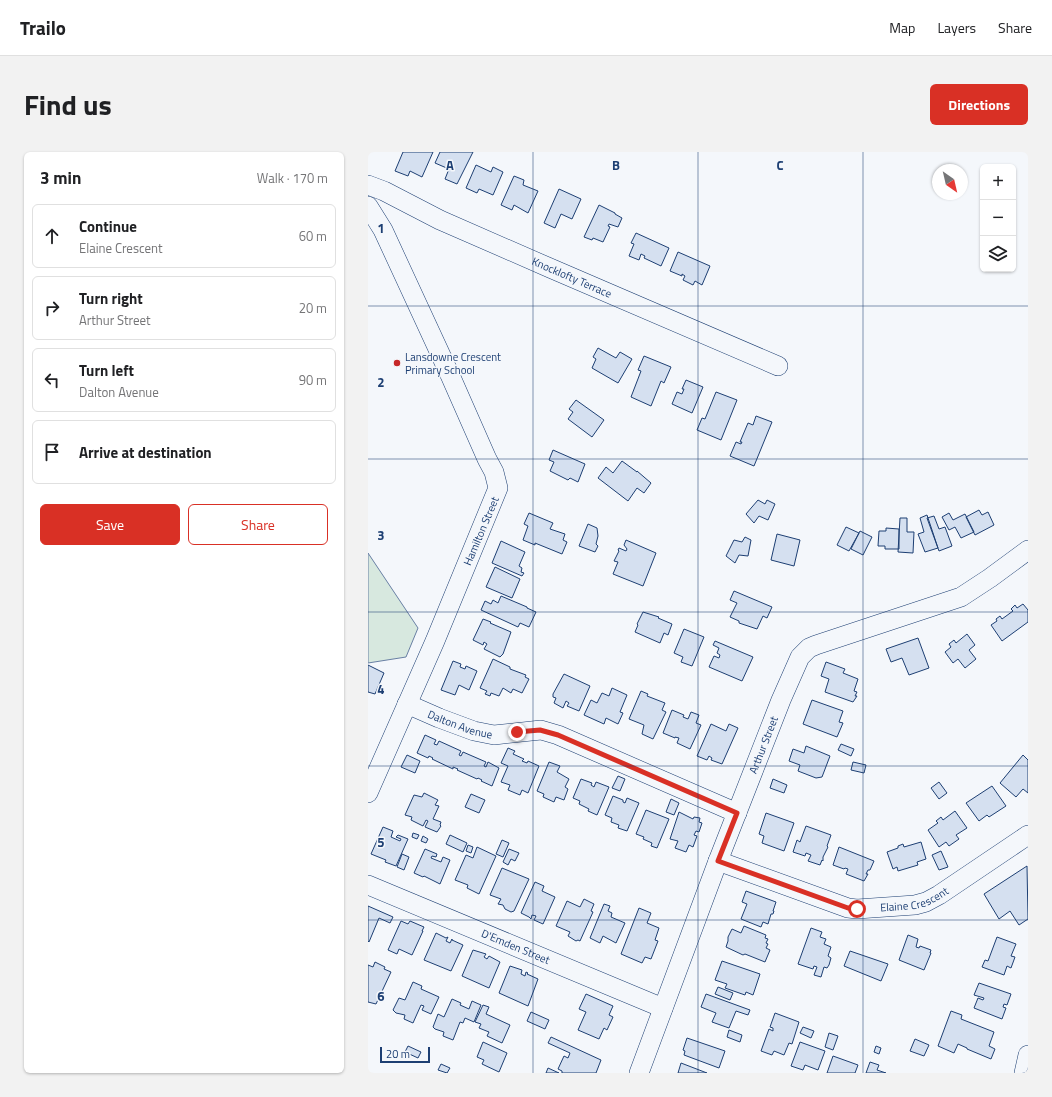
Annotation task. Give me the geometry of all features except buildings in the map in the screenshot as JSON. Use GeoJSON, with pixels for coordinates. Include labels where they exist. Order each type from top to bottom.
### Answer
{"type":"FeatureCollection","features":[{"type":"Feature","properties":{"kind":"street","name":"Knocklofty Terrace"},"geometry":{"type":"LineString","coordinates":[[368,185],[440,220],[778,366]]}},
{"type":"Feature","properties":{"kind":"street","name":"Hamilton Street"},"geometry":{"type":"LineString","coordinates":[[368,206],[383,230],[450,375],[494,472],[498,488],[368,793]]}},
{"type":"Feature","properties":{"kind":"street","name":"Arthur Street"},"geometry":{"type":"LineString","coordinates":[[639,1073],[718,861],[781,700],[797,663],[804,653],[809,648],[816,645],[961,597],[1028,550]]}},
{"type":"Feature","properties":{"kind":"street","name":"Dalton Avenue"},"geometry":{"type":"LineString","coordinates":[[407,704],[474,731],[494,735],[540,730],[558,735],[737,813]]}},
{"type":"Feature","properties":{"kind":"street","name":"Elaine Crescent"},"geometry":{"type":"LineString","coordinates":[[718,861],[848,908],[857,909],[915,905],[926,902],[938,895],[1028,835]]}},
{"type":"Feature","properties":{"kind":"street","name":"D'Emden Street"},"geometry":{"type":"LineString","coordinates":[[368,885],[663,1008]]}},
{"type":"Feature","properties":{"kind":"street"},"geometry":{"type":"LineString","coordinates":[[1024,1073],[1028,1054]]}},
{"type":"Feature","properties":{"kind":"shaded area"},"geometry":{"type":"Polygon","coordinates":[[[368,553],[418,628],[406,657],[368,663],[368,553]]]}},
{"type":"Feature","properties":{"kind":"place","name":"Lansdowne Crescent Primary School"},"geometry":{"type":"Point","coordinates":[397,363]}},
{"type":"Feature","properties":{"kind":"route"},"geometry":{"type":"LineString","coordinates":[[517,732],[540,730],[558,735],[737,813],[718,861],[848,908],[857,909]]}}]}
